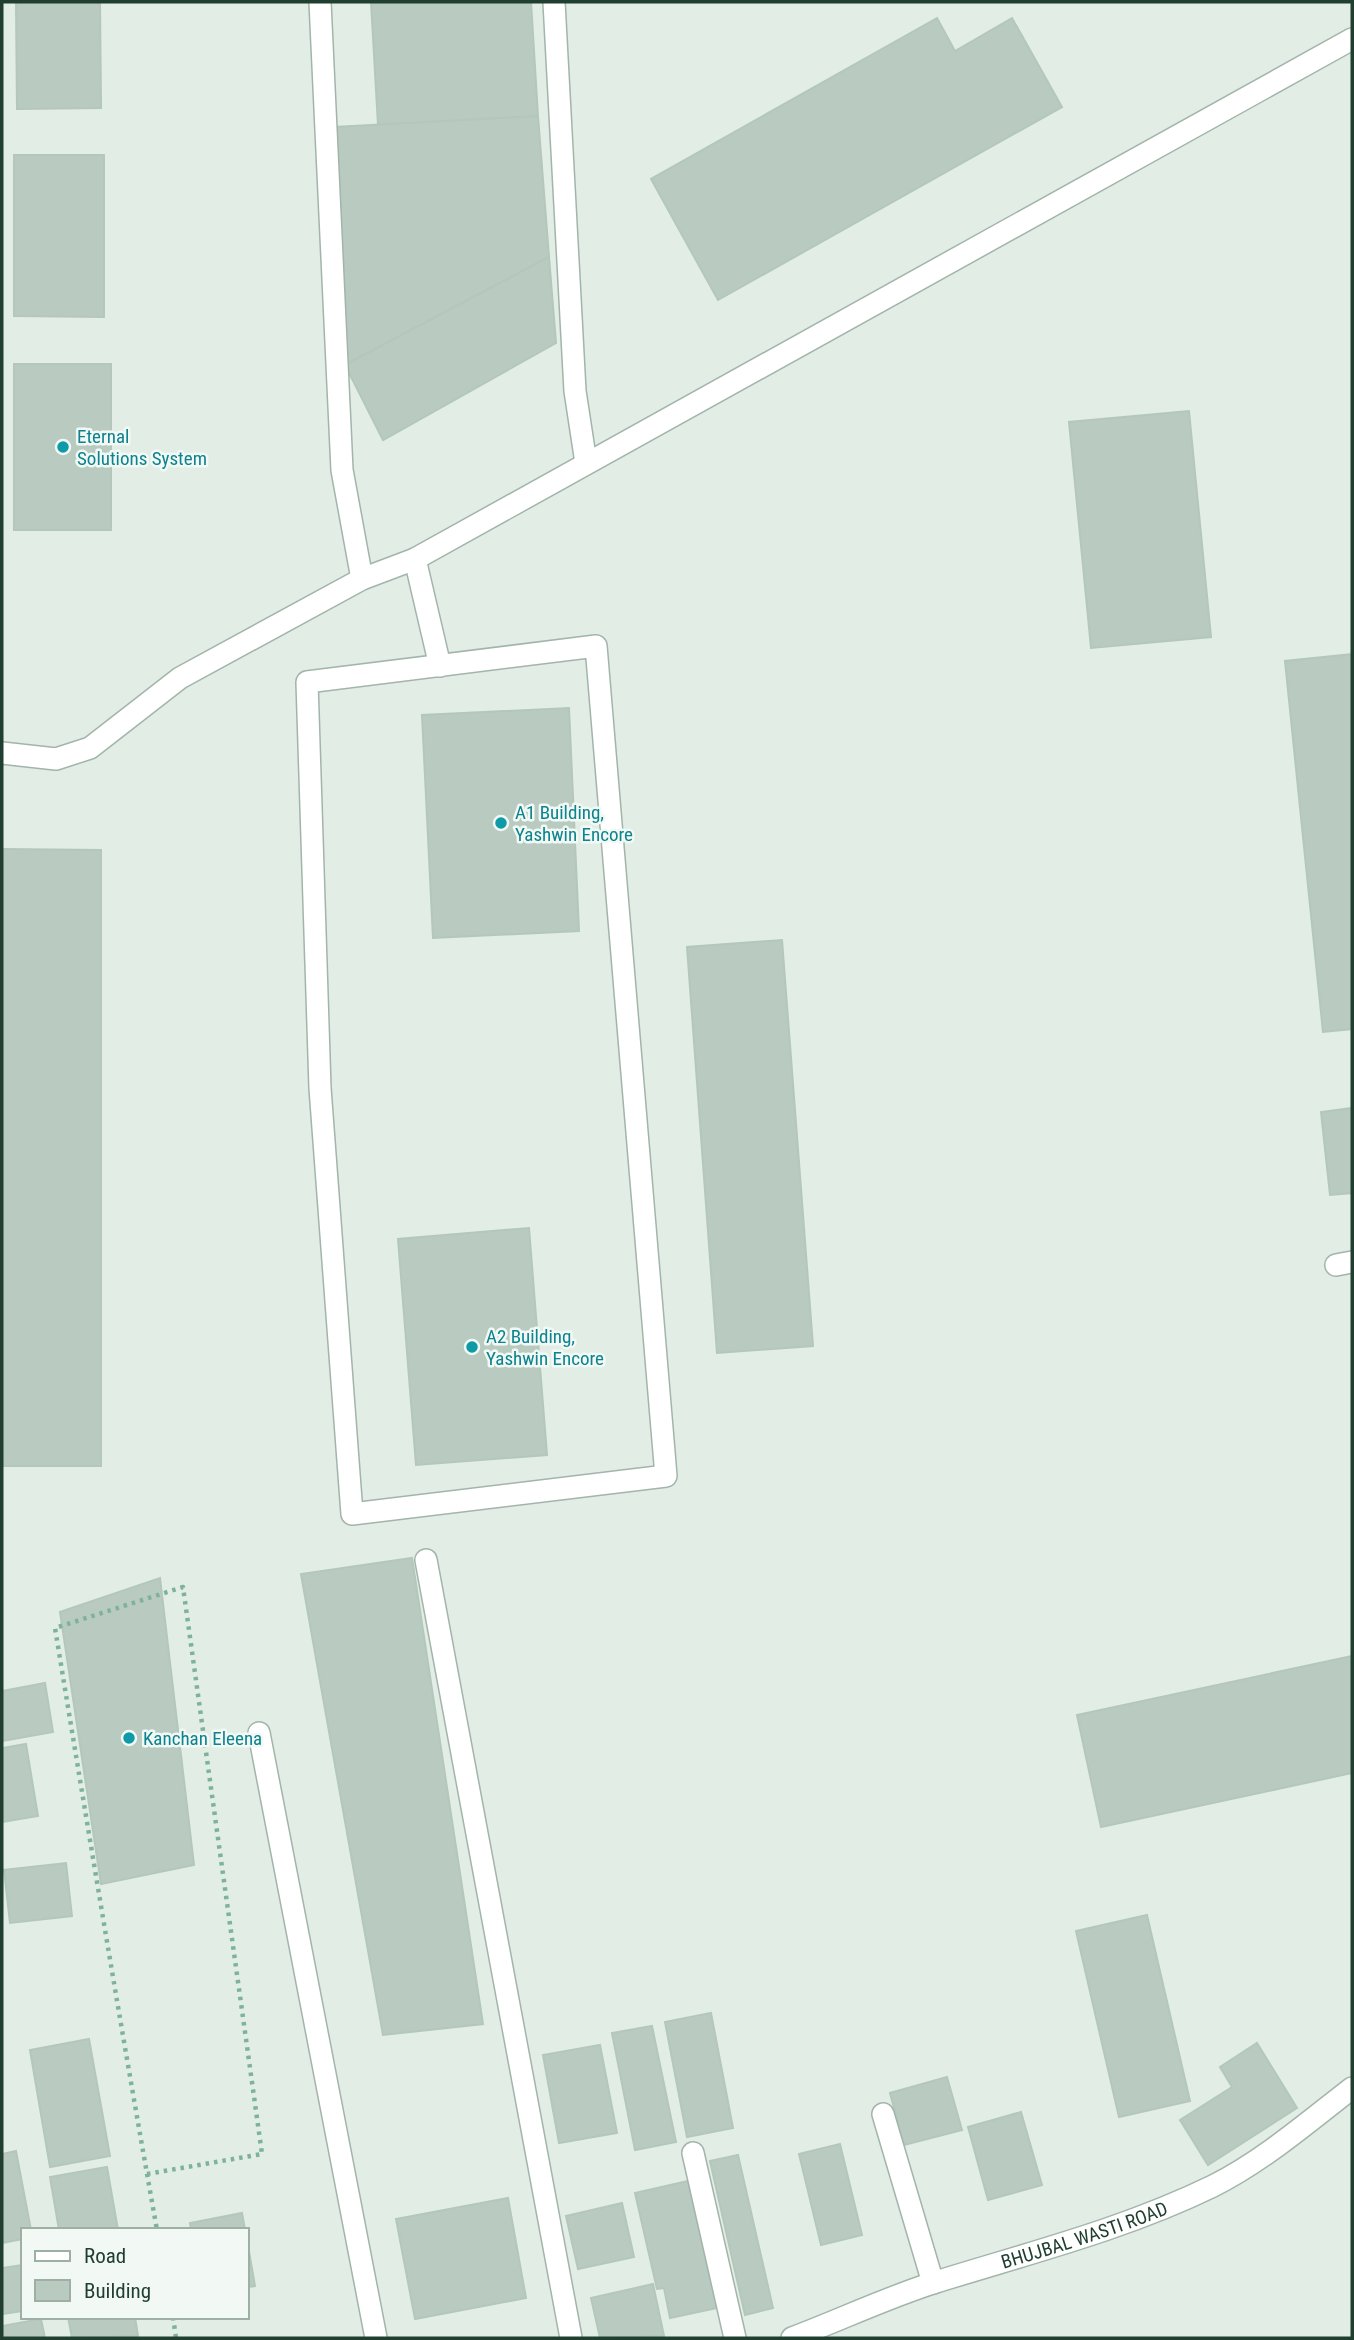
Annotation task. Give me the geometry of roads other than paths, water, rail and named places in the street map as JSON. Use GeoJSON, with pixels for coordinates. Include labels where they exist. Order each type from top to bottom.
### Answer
{"type":"FeatureCollection","features":[{"type":"Feature","properties":{"kind":"street"},"geometry":{"type":"LineString","coordinates":[[320,2],[342,470],[362,579]]}},
{"type":"Feature","properties":{"kind":"street"},"geometry":{"type":"LineString","coordinates":[[554,2],[575,391],[586,463]]}},
{"type":"Feature","properties":{"kind":"street"},"geometry":{"type":"LineString","coordinates":[[2,753],[56,759],[90,748],[180,678],[362,579],[415,559],[1352,39]]}},
{"type":"Feature","properties":{"kind":"street"},"geometry":{"type":"LineString","coordinates":[[415,559],[440,666]]}},
{"type":"Feature","properties":{"kind":"street"},"geometry":{"type":"LineString","coordinates":[[596,646],[666,1476],[352,1514],[320,1088],[307,682],[440,666],[596,646]]}},
{"type":"Feature","properties":{"kind":"street"},"geometry":{"type":"LineString","coordinates":[[426,1560],[571,2338]]}},
{"type":"Feature","properties":{"kind":"street"},"geometry":{"type":"LineString","coordinates":[[260,1733],[376,2338]]}},
{"type":"Feature","properties":{"kind":"street","name":"BHUJBAL WASTI ROAD"},"geometry":{"type":"LineString","coordinates":[[792,2338],[933,2283],[1069,2242],[1166,2207],[1215,2185],[1272,2149],[1352,2088]]}},
{"type":"Feature","properties":{"kind":"street"},"geometry":{"type":"LineString","coordinates":[[883,2114],[933,2283]]}},
{"type":"Feature","properties":{"kind":"street"},"geometry":{"type":"LineString","coordinates":[[693,2153],[735,2338]]}},
{"type":"Feature","properties":{"kind":"place","name":"Eternal Solutions System"},"geometry":{"type":"Point","coordinates":[63,447]}},
{"type":"Feature","properties":{"kind":"place","name":"A1 Building, Yashwin Encore"},"geometry":{"type":"Point","coordinates":[501,823]}},
{"type":"Feature","properties":{"kind":"place","name":"A2 Building, Yashwin Encore"},"geometry":{"type":"Point","coordinates":[472,1347]}},
{"type":"Feature","properties":{"kind":"place","name":"Kanchan Eleena"},"geometry":{"type":"Point","coordinates":[129,1738]}}]}
